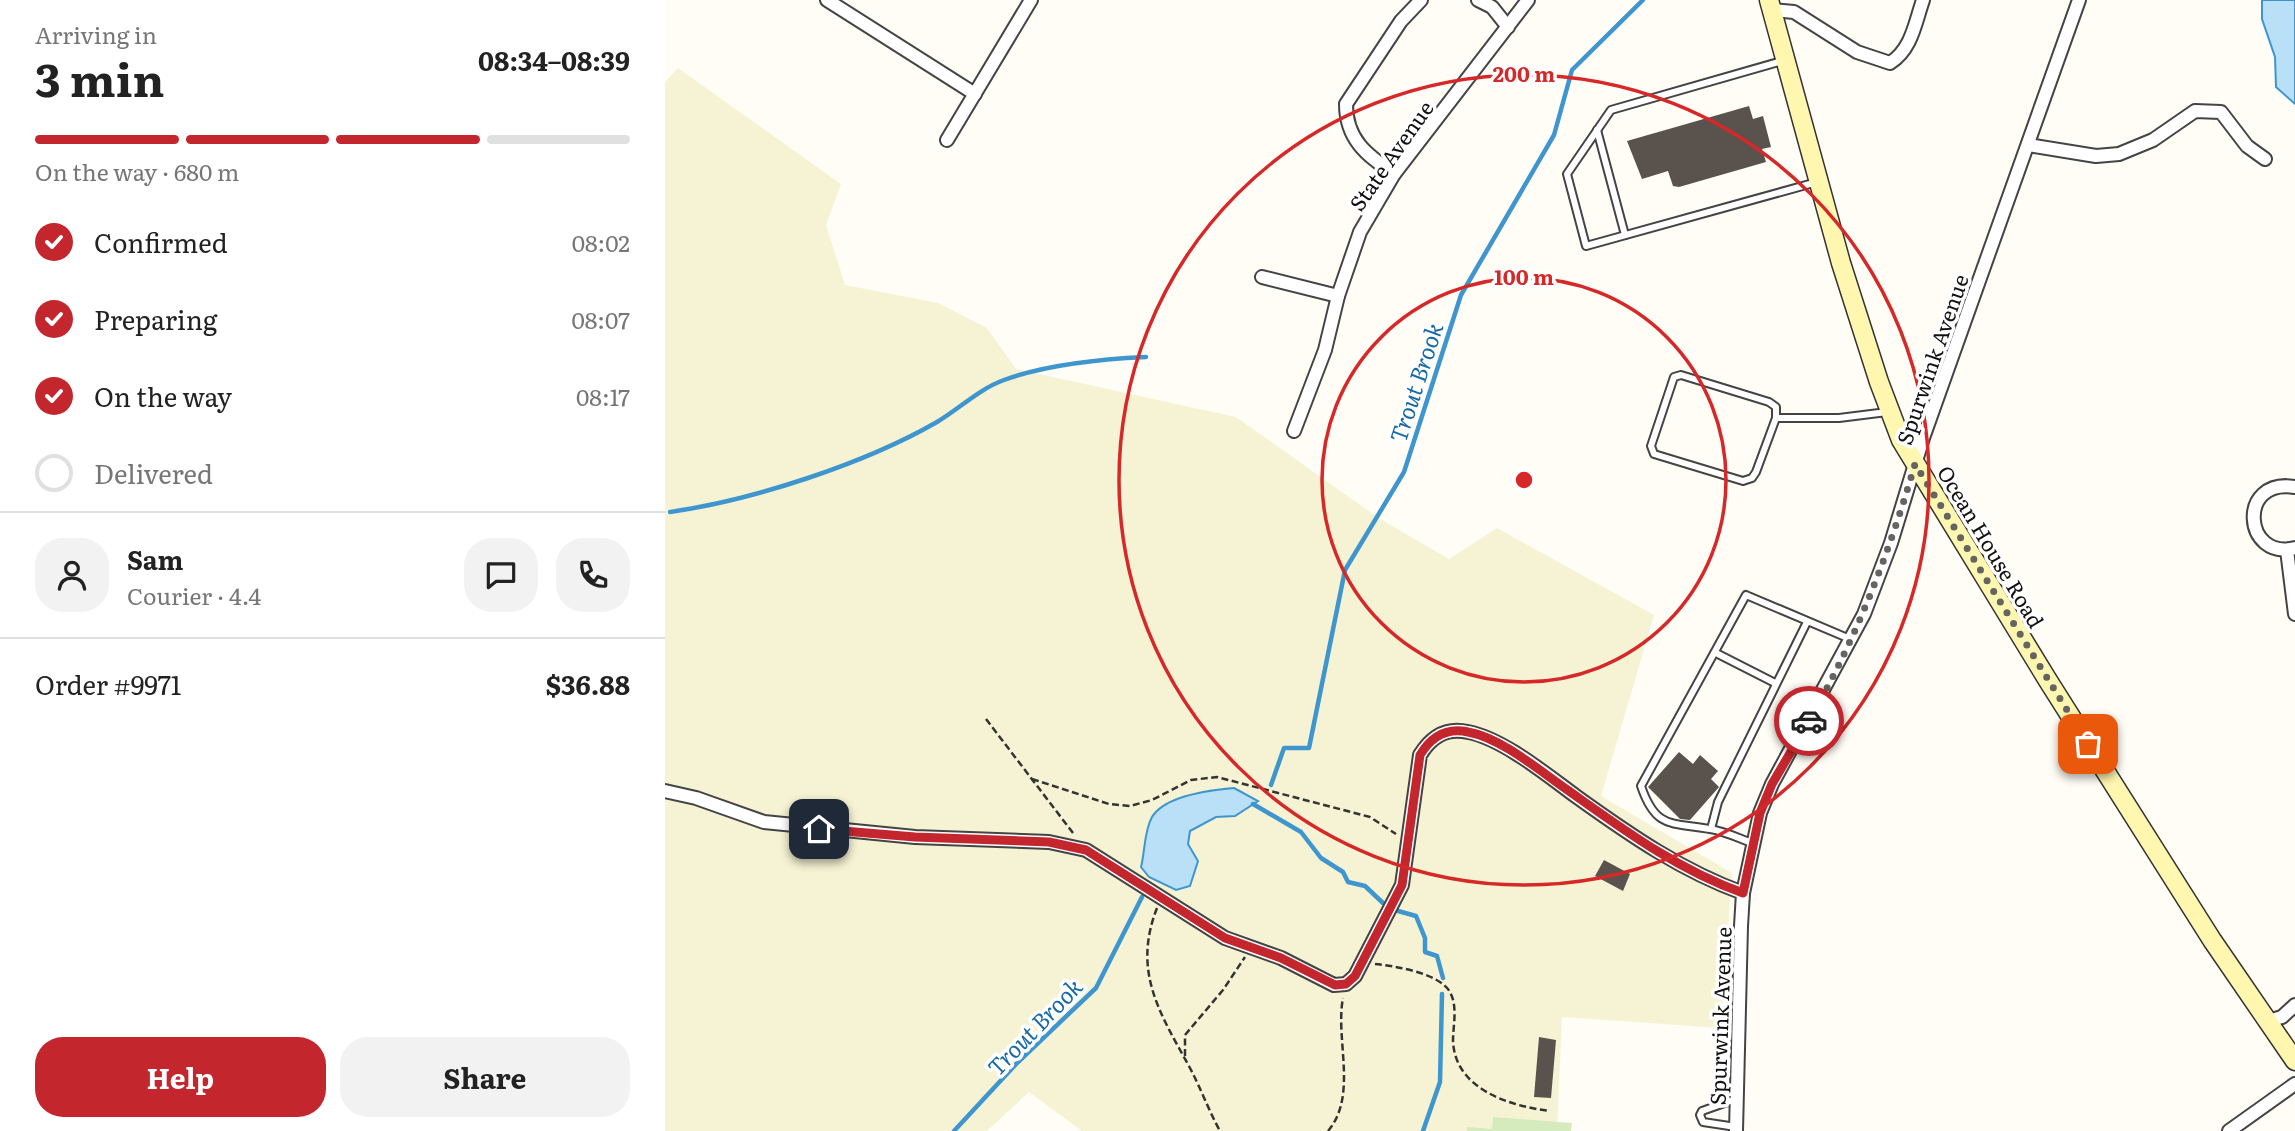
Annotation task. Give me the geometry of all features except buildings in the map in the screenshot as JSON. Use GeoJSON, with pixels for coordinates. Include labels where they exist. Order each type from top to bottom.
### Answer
{"type":"FeatureCollection","features":[{"type":"Feature","properties":{"kind":"main road","name":"Ocean House Road"},"geometry":{"type":"LineString","coordinates":[[1770,5],[1818,182],[1889,411],[1915,464],[1979,571],[2213,940],[2295,1060]]}},
{"type":"Feature","properties":{"kind":"street"},"geometry":{"type":"LineString","coordinates":[[827,0],[975,94]]}},
{"type":"Feature","properties":{"kind":"street"},"geometry":{"type":"LineString","coordinates":[[947,140],[1031,0]]}},
{"type":"Feature","properties":{"kind":"street"},"geometry":{"type":"LineString","coordinates":[[1394,174],[1360,149],[1346,121],[1346,104],[1401,21],[1422,0]]}},
{"type":"Feature","properties":{"kind":"street"},"geometry":{"type":"LineString","coordinates":[[1478,0],[1493,7],[1508,27]]}},
{"type":"Feature","properties":{"kind":"street","name":"State Avenue"},"geometry":{"type":"LineString","coordinates":[[1294,432],[1322,358],[1338,296],[1360,232],[1394,174],[1528,0]]}},
{"type":"Feature","properties":{"kind":"street"},"geometry":{"type":"LineString","coordinates":[[1770,5],[1794,12],[1868,57],[1890,64],[1902,56],[1909,44],[1923,0]]}},
{"type":"Feature","properties":{"kind":"street","name":"Spurwink Avenue"},"geometry":{"type":"LineString","coordinates":[[1736,1129],[1743,893],[1752,843],[1772,784],[1852,639],[1891,543],[1915,464],[2079,0]]}},
{"type":"Feature","properties":{"kind":"street"},"geometry":{"type":"LineString","coordinates":[[2028,145],[2096,156],[2119,154],[2153,140],[2195,111],[2221,112],[2247,146],[2265,159]]}},
{"type":"Feature","properties":{"kind":"street"},"geometry":{"type":"LineString","coordinates":[[1262,277],[1338,296]]}},
{"type":"Feature","properties":{"kind":"street"},"geometry":{"type":"LineString","coordinates":[[2295,487],[2285,485],[2265,492],[2258,499],[2253,519],[2255,529],[2268,545],[2291,549],[2295,614]]}},
{"type":"Feature","properties":{"kind":"street"},"geometry":{"type":"LineString","coordinates":[[665,791],[696,798],[764,822],[887,835],[1049,842],[1086,850],[1160,900],[1225,938],[1281,958],[1335,985],[1346,984],[1361,964],[1402,885],[1420,755],[1428,742],[1441,733],[1469,732],[1526,761],[1641,843],[1715,883],[1743,893]]}},
{"type":"Feature","properties":{"kind":"street"},"geometry":{"type":"LineString","coordinates":[[2267,1021],[2282,1017],[2295,1005]]}},
{"type":"Feature","properties":{"kind":"street"},"geometry":{"type":"LineString","coordinates":[[2229,1131],[2295,1084]]}},
{"type":"Feature","properties":{"kind":"lane"},"geometry":{"type":"LineString","coordinates":[[1784,60],[1611,110],[1567,174],[1586,246],[1818,182]]}},
{"type":"Feature","properties":{"kind":"lane"},"geometry":{"type":"LineString","coordinates":[[1597,130],[1625,235]]}},
{"type":"Feature","properties":{"kind":"lane"},"geometry":{"type":"LineString","coordinates":[[1681,375],[1769,402],[1776,407],[1776,418],[1756,472],[1752,478],[1742,481],[1654,454],[1651,446],[1674,377],[1681,375]]}},
{"type":"Feature","properties":{"kind":"lane"},"geometry":{"type":"LineString","coordinates":[[1776,418],[1839,418],[1889,411]]}},
{"type":"Feature","properties":{"kind":"lane"},"geometry":{"type":"LineString","coordinates":[[1752,843],[1711,829],[1676,826],[1656,816],[1641,786],[1747,595],[1852,639]]}},
{"type":"Feature","properties":{"kind":"lane"},"geometry":{"type":"LineString","coordinates":[[1711,829],[1718,802],[1807,622]]}},
{"type":"Feature","properties":{"kind":"lane"},"geometry":{"type":"LineString","coordinates":[[1716,653],[1775,683]]}},
{"type":"Feature","properties":{"kind":"lane"},"geometry":{"type":"LineString","coordinates":[[1736,1099],[1702,1111],[1700,1115],[1703,1122],[1736,1129]]}},
{"type":"Feature","properties":{"kind":"path"},"geometry":{"type":"LineString","coordinates":[[986,719],[1086,850]]}},
{"type":"Feature","properties":{"kind":"path"},"geometry":{"type":"LineString","coordinates":[[1032,779],[1109,804],[1130,806],[1152,800],[1191,780],[1217,777],[1370,817],[1388,826],[1409,846]]}},
{"type":"Feature","properties":{"kind":"path"},"geometry":{"type":"LineString","coordinates":[[1160,900],[1147,936],[1148,979],[1154,999],[1220,1131]]}},
{"type":"Feature","properties":{"kind":"path"},"geometry":{"type":"LineString","coordinates":[[1185,1059],[1185,1035],[1223,990],[1251,947]]}},
{"type":"Feature","properties":{"kind":"path"},"geometry":{"type":"LineString","coordinates":[[1361,964],[1389,966],[1444,985],[1454,1005],[1455,1054],[1465,1073],[1485,1091],[1503,1101],[1549,1111]]}},
{"type":"Feature","properties":{"kind":"path"},"geometry":{"type":"LineString","coordinates":[[1328,1131],[1342,1103],[1341,1012],[1346,984]]}},
{"type":"Feature","properties":{"kind":"shaded area"},"geometry":{"type":"Polygon","coordinates":[[[678,68],[841,184],[826,225],[845,285],[938,303],[987,328],[1016,369],[1236,417],[1380,519],[1449,559],[1497,528],[1654,615],[1601,796],[1732,873],[1721,1028],[1562,1017],[1557,1131],[1082,1131],[1029,1092],[987,1131],[665,1131],[665,82],[678,68]]]}},
{"type":"Feature","properties":{"kind":"green space"},"geometry":{"type":"Polygon","coordinates":[[[1493,1117],[1572,1123],[1571,1131],[1467,1131],[1467,1127],[1492,1129],[1493,1117]]]}},
{"type":"Feature","properties":{"kind":"water"},"geometry":{"type":"Polygon","coordinates":[[[2262,0],[2295,0],[2295,104],[2276,87],[2275,57],[2262,19],[2262,0]]]}},
{"type":"Feature","properties":{"kind":"water"},"geometry":{"type":"Polygon","coordinates":[[[1234,788],[1258,801],[1235,816],[1216,817],[1190,831],[1188,844],[1198,861],[1190,886],[1176,890],[1149,877],[1141,867],[1147,829],[1158,810],[1167,803],[1189,795],[1234,788]]]}},
{"type":"Feature","properties":{"kind":"waterway","name":"Trout Brook"},"geometry":{"type":"LineString","coordinates":[[1271,785],[1284,748],[1309,748],[1345,570],[1404,472],[1461,295],[1554,135],[1572,70],[1643,0]]}},
{"type":"Feature","properties":{"kind":"waterway"},"geometry":{"type":"LineString","coordinates":[[670,512],[736,499],[842,466],[937,422],[1004,380],[1037,370],[1074,364],[1146,357]]}},
{"type":"Feature","properties":{"kind":"waterway"},"geometry":{"type":"LineString","coordinates":[[1253,804],[1301,832],[1321,858],[1343,872],[1348,882],[1365,886],[1383,903]]}},
{"type":"Feature","properties":{"kind":"waterway","name":"Trout Brook"},"geometry":{"type":"LineString","coordinates":[[954,1131],[1017,1063],[1096,988],[1142,897]]}},
{"type":"Feature","properties":{"kind":"waterway"},"geometry":{"type":"LineString","coordinates":[[1398,911],[1416,916],[1425,938],[1425,952],[1437,956],[1443,978]]}},
{"type":"Feature","properties":{"kind":"waterway"},"geometry":{"type":"LineString","coordinates":[[1423,1131],[1440,1082],[1442,994]]}},
{"type":"Feature","properties":{"kind":"way so far"},"geometry":{"type":"LineString","coordinates":[[1809,721],[1864,614],[1891,543],[1915,464],[2088,744]]}},
{"type":"Feature","properties":{"kind":"route"},"geometry":{"type":"LineString","coordinates":[[819,829],[915,837],[1049,842],[1086,850],[1102,858],[1160,900],[1225,938],[1281,958],[1335,985],[1346,984],[1355,976],[1394,906],[1402,885],[1407,866],[1420,755],[1428,742],[1441,733],[1469,732],[1486,738],[1526,761],[1641,843],[1715,883],[1743,893],[1760,813],[1772,784],[1809,721]]}}]}
